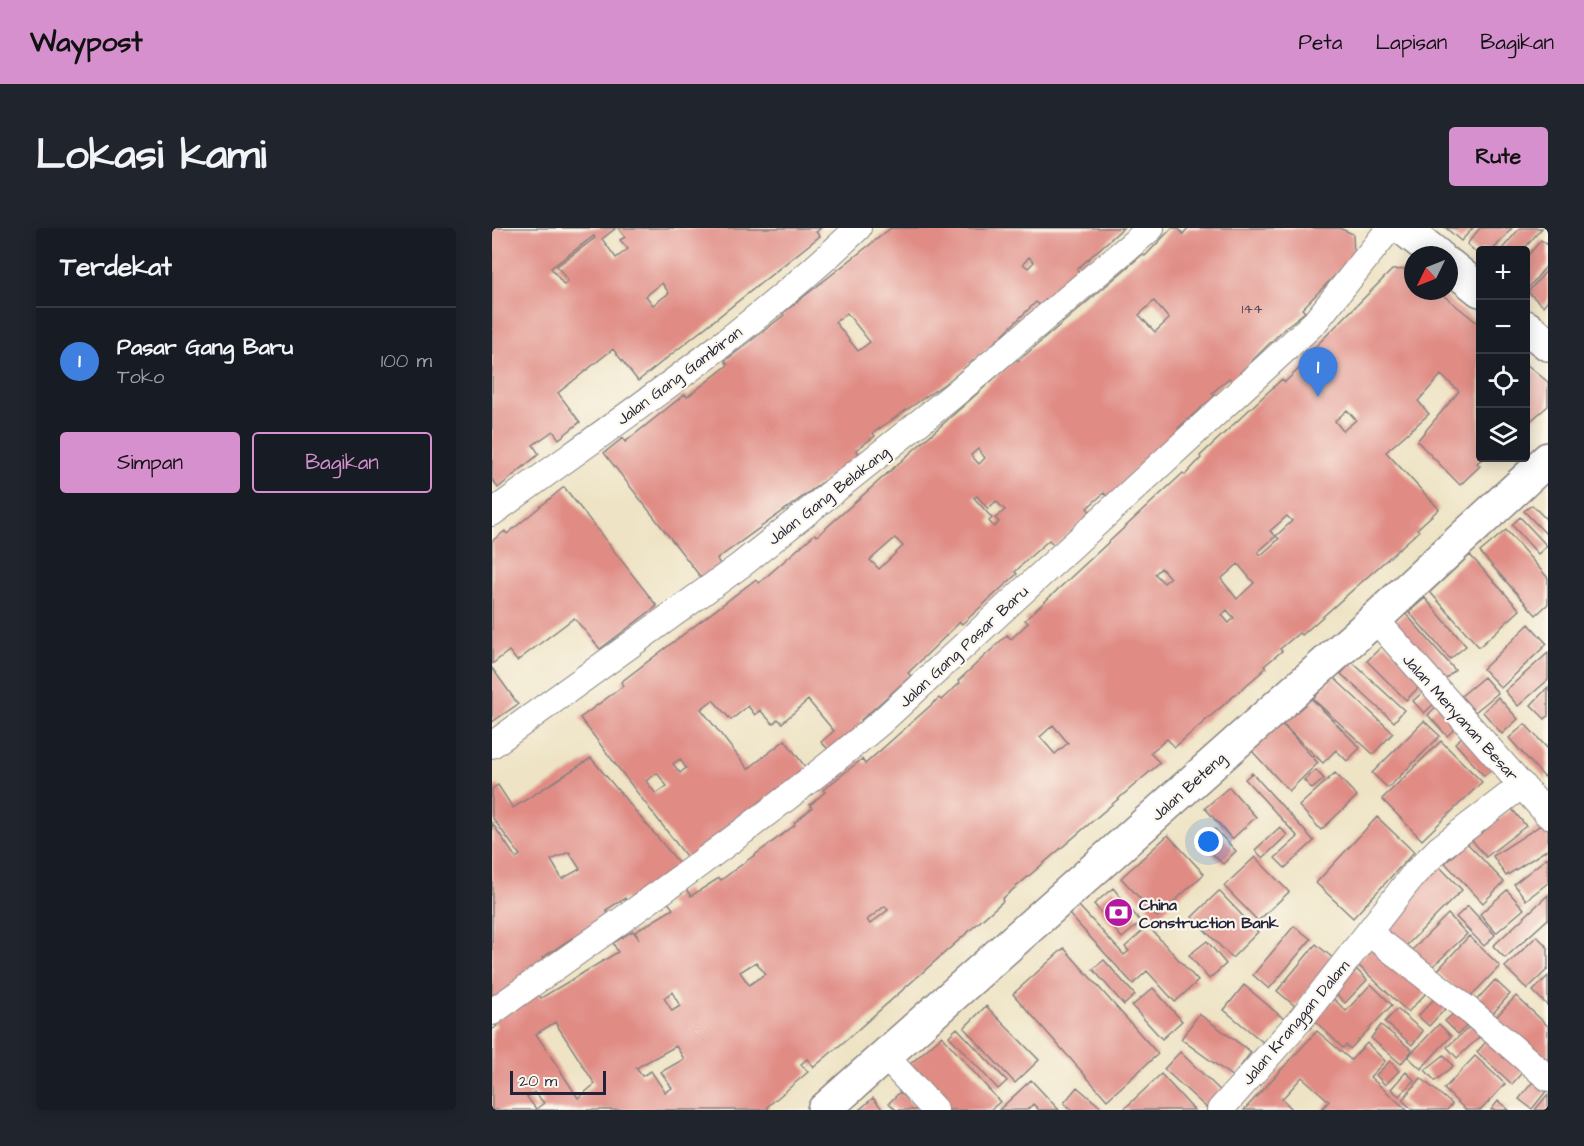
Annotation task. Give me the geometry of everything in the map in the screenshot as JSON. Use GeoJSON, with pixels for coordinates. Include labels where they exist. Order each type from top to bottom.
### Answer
{"type":"FeatureCollection","features":[{"type":"Feature","properties":{"kind":"street","name":"Jalan Gang Gambiran"},"geometry":{"type":"LineString","coordinates":[[492,513],[727,338],[819,266],[858,228]]}},
{"type":"Feature","properties":{"kind":"street","name":"Jalan Gang Belakang"},"geometry":{"type":"LineString","coordinates":[[492,745],[741,565],[950,398],[1151,228]]}},
{"type":"Feature","properties":{"kind":"street","name":"Jalan Gang Pasar Baru"},"geometry":{"type":"LineString","coordinates":[[492,1012],[654,898],[836,760],[881,722],[1315,322],[1390,228]]}},
{"type":"Feature","properties":{"kind":"street"},"geometry":{"type":"LineString","coordinates":[[1403,228],[1426,246]]}},
{"type":"Feature","properties":{"kind":"street"},"geometry":{"type":"LineString","coordinates":[[1458,272],[1476,287]]}},
{"type":"Feature","properties":{"kind":"street"},"geometry":{"type":"LineString","coordinates":[[1530,330],[1548,344]]}},
{"type":"Feature","properties":{"kind":"street","name":"Jalan Beteng"},"geometry":{"type":"LineString","coordinates":[[824,1110],[1546,468]]}},
{"type":"Feature","properties":{"kind":"street","name":"Jalan Menyanan Besar"},"geometry":{"type":"LineString","coordinates":[[1375,619],[1548,814]]}},
{"type":"Feature","properties":{"kind":"street","name":"Jalan Kranggan Dalam"},"geometry":{"type":"LineString","coordinates":[[1220,1110],[1301,1019],[1413,875],[1440,848],[1522,785]]}},
{"type":"Feature","properties":{"kind":"street"},"geometry":{"type":"LineString","coordinates":[[1369,933],[1471,1012],[1548,1078]]}},
{"type":"Feature","properties":{"kind":"street"},"geometry":{"type":"LineString","coordinates":[[885,1056],[935,1110]]}},
{"type":"Feature","properties":{"kind":"building"},"geometry":{"type":"Polygon","coordinates":[[[492,228],[616,228],[602,239],[616,258],[628,249],[620,240],[625,237],[618,228],[821,228],[816,232],[820,236],[638,381],[613,349],[558,393],[580,422],[559,439],[553,431],[533,445],[539,454],[498,488],[492,479],[492,228]],[[594,236],[551,268],[564,285],[568,281],[557,266],[595,238],[594,236]],[[662,283],[646,296],[653,305],[669,293],[662,283]]]}},
{"type":"Feature","properties":{"kind":"building"},"geometry":{"type":"Polygon","coordinates":[[[891,228],[1123,228],[1077,269],[1080,275],[1042,307],[1036,302],[990,347],[950,380],[873,433],[875,436],[856,450],[860,455],[717,559],[721,566],[703,580],[604,453],[623,438],[625,442],[685,394],[687,397],[728,365],[725,361],[784,315],[783,313],[891,228]],[[1029,257],[1023,264],[1028,268],[1034,262],[1029,257]],[[847,313],[835,322],[858,351],[870,342],[847,313]]]}},
{"type":"Feature","properties":{"kind":"building"},"geometry":{"type":"Polygon","coordinates":[[[1172,228],[1178,228],[1183,234],[1188,228],[1339,228],[1353,234],[1354,256],[1302,309],[1305,312],[1286,327],[1232,381],[1229,378],[1212,393],[1215,396],[1178,428],[1183,433],[1144,462],[1126,479],[1111,501],[1104,493],[1087,508],[1091,513],[1055,546],[1049,540],[1031,556],[1015,572],[1017,574],[962,624],[960,622],[908,673],[911,676],[861,720],[864,725],[831,752],[821,742],[834,731],[808,700],[782,723],[778,719],[773,724],[760,710],[755,715],[748,706],[731,720],[713,700],[701,709],[748,769],[785,740],[809,772],[689,860],[580,718],[623,686],[621,682],[755,580],[759,583],[815,534],[817,536],[1016,359],[1018,361],[1143,254],[1145,256],[1172,228]],[[1154,301],[1139,315],[1155,332],[1169,319],[1154,301]],[[978,449],[971,455],[979,464],[985,458],[978,449]],[[977,496],[974,498],[992,518],[989,521],[994,527],[999,522],[995,518],[1005,510],[996,501],[988,509],[977,496]],[[895,538],[870,560],[879,569],[903,546],[895,538]],[[680,759],[673,764],[680,773],[686,768],[680,759]],[[657,773],[646,781],[656,794],[667,786],[657,773]]]}},
{"type":"Feature","properties":{"kind":"building"},"geometry":{"type":"Polygon","coordinates":[[[1446,228],[1473,228],[1461,241],[1446,228]]]}},
{"type":"Feature","properties":{"kind":"building"},"geometry":{"type":"Polygon","coordinates":[[[1480,228],[1512,228],[1496,246],[1476,246],[1476,252],[1467,244],[1480,228]]]}},
{"type":"Feature","properties":{"kind":"building"},"geometry":{"type":"Polygon","coordinates":[[[1520,228],[1542,228],[1526,246],[1504,246],[1520,228]]]}},
{"type":"Feature","properties":{"kind":"building"},"geometry":{"type":"Polygon","coordinates":[[[1541,240],[1548,245],[1548,264],[1530,286],[1530,253],[1541,240]]]}},
{"type":"Feature","properties":{"kind":"building"},"geometry":{"type":"Polygon","coordinates":[[[1404,269],[1404,300],[1449,300],[1476,322],[1476,462],[1480,466],[1460,485],[1417,441],[1459,391],[1441,375],[1418,401],[1429,414],[1386,452],[1439,509],[1417,529],[1419,531],[1302,635],[1299,633],[1280,649],[1282,651],[1264,666],[1266,668],[1175,747],[1167,739],[1150,753],[1160,763],[1002,899],[1003,901],[814,1067],[807,1059],[801,1064],[808,1072],[768,1106],[768,1110],[492,1110],[492,1030],[497,1026],[493,1021],[536,991],[541,998],[618,952],[613,943],[633,931],[639,939],[635,932],[673,909],[667,901],[686,889],[691,896],[719,878],[721,880],[795,825],[794,823],[812,808],[810,805],[825,792],[823,790],[862,759],[865,764],[939,698],[941,700],[960,683],[958,681],[1007,635],[1011,639],[1028,623],[1025,620],[1183,473],[1185,475],[1201,458],[1200,456],[1282,379],[1285,382],[1304,364],[1301,361],[1392,270],[1404,269]],[[1347,410],[1335,421],[1343,431],[1356,420],[1347,410]],[[1287,516],[1270,531],[1276,536],[1292,521],[1287,516]],[[1276,536],[1258,552],[1261,555],[1279,539],[1276,536]],[[1238,564],[1221,579],[1237,599],[1254,583],[1238,564]],[[1161,568],[1155,574],[1164,583],[1170,578],[1161,568]],[[1227,610],[1222,615],[1229,623],[1234,618],[1227,610]],[[1053,725],[1040,737],[1055,754],[1068,743],[1053,725]],[[885,906],[867,920],[870,924],[888,910],[885,906]],[[756,962],[740,972],[749,985],[765,974],[756,962]],[[672,992],[664,998],[672,1011],[680,1006],[672,992]],[[555,1022],[536,1034],[578,1098],[595,1084],[555,1022]],[[676,1046],[636,1068],[642,1076],[651,1071],[665,1092],[672,1088],[661,1072],[684,1059],[676,1046]],[[534,1092],[527,1097],[536,1109],[544,1103],[534,1092]]]}},
{"type":"Feature","properties":{"kind":"building"},"geometry":{"type":"Polygon","coordinates":[[[1548,269],[1548,300],[1543,306],[1530,294],[1530,290],[1548,269]]]}},
{"type":"Feature","properties":{"kind":"building"},"geometry":{"type":"Polygon","coordinates":[[[1530,367],[1548,382],[1548,406],[1530,421],[1530,367]]]}},
{"type":"Feature","properties":{"kind":"building"},"geometry":{"type":"Polygon","coordinates":[[[564,487],[657,606],[600,649],[574,618],[517,661],[509,651],[492,664],[492,541],[505,531],[507,534],[564,487]]]}},
{"type":"Feature","properties":{"kind":"building"},"geometry":{"type":"Polygon","coordinates":[[[1532,505],[1548,521],[1548,536],[1524,511],[1532,505]]]}},
{"type":"Feature","properties":{"kind":"building"},"geometry":{"type":"Polygon","coordinates":[[[1520,517],[1547,546],[1538,554],[1512,525],[1520,517]]]}},
{"type":"Feature","properties":{"kind":"building"},"geometry":{"type":"Polygon","coordinates":[[[1506,530],[1548,578],[1548,604],[1536,615],[1480,552],[1506,530]]]}},
{"type":"Feature","properties":{"kind":"building"},"geometry":{"type":"Polygon","coordinates":[[[1470,555],[1520,610],[1479,647],[1430,592],[1470,555]]]}},
{"type":"Feature","properties":{"kind":"building"},"geometry":{"type":"Polygon","coordinates":[[[1425,598],[1466,646],[1450,659],[1409,612],[1425,598]]]}},
{"type":"Feature","properties":{"kind":"building"},"geometry":{"type":"Polygon","coordinates":[[[1405,613],[1455,670],[1443,681],[1393,624],[1405,613]]]}},
{"type":"Feature","properties":{"kind":"building"},"geometry":{"type":"Polygon","coordinates":[[[1529,624],[1547,644],[1501,688],[1483,669],[1529,624]]]}},
{"type":"Feature","properties":{"kind":"building"},"geometry":{"type":"Polygon","coordinates":[[[1385,643],[1424,682],[1406,700],[1367,661],[1385,643]]]}},
{"type":"Feature","properties":{"kind":"building"},"geometry":{"type":"Polygon","coordinates":[[[1548,653],[1548,680],[1518,706],[1505,691],[1548,653]]]}},
{"type":"Feature","properties":{"kind":"building"},"geometry":{"type":"Polygon","coordinates":[[[1352,662],[1404,710],[1394,722],[1341,674],[1352,662]]]}},
{"type":"Feature","properties":{"kind":"building"},"geometry":{"type":"Polygon","coordinates":[[[492,668],[518,704],[492,722],[492,668]]]}},
{"type":"Feature","properties":{"kind":"building"},"geometry":{"type":"Polygon","coordinates":[[[1333,677],[1393,733],[1373,754],[1313,699],[1333,677]]]}},
{"type":"Feature","properties":{"kind":"building"},"geometry":{"type":"Polygon","coordinates":[[[1484,677],[1498,693],[1475,712],[1461,696],[1484,677]]]}},
{"type":"Feature","properties":{"kind":"building"},"geometry":{"type":"Polygon","coordinates":[[[1548,687],[1548,716],[1545,719],[1531,705],[1548,687]]]}},
{"type":"Feature","properties":{"kind":"building"},"geometry":{"type":"Polygon","coordinates":[[[1426,689],[1437,701],[1424,713],[1413,701],[1426,689]]]}},
{"type":"Feature","properties":{"kind":"building"},"geometry":{"type":"Polygon","coordinates":[[[1305,692],[1360,748],[1347,761],[1336,750],[1323,763],[1278,720],[1305,692]]]}},
{"type":"Feature","properties":{"kind":"building"},"geometry":{"type":"Polygon","coordinates":[[[1498,697],[1518,719],[1502,734],[1483,712],[1498,697]]]}},
{"type":"Feature","properties":{"kind":"building"},"geometry":{"type":"Polygon","coordinates":[[[1440,703],[1460,724],[1447,736],[1428,715],[1440,703]]]}},
{"type":"Feature","properties":{"kind":"building"},"geometry":{"type":"Polygon","coordinates":[[[1424,721],[1440,736],[1388,788],[1372,773],[1424,721]]]}},
{"type":"Feature","properties":{"kind":"building"},"geometry":{"type":"Polygon","coordinates":[[[1281,723],[1318,763],[1289,791],[1251,750],[1281,723]]]}},
{"type":"Feature","properties":{"kind":"building"},"geometry":{"type":"Polygon","coordinates":[[[1525,724],[1548,749],[1546,779],[1509,738],[1525,724]]]}},
{"type":"Feature","properties":{"kind":"building"},"geometry":{"type":"Polygon","coordinates":[[[1468,732],[1496,765],[1484,776],[1455,743],[1468,732]]]}},
{"type":"Feature","properties":{"kind":"building"},"geometry":{"type":"Polygon","coordinates":[[[1441,741],[1482,782],[1422,840],[1382,799],[1441,741]]]}},
{"type":"Feature","properties":{"kind":"building"},"geometry":{"type":"Polygon","coordinates":[[[591,758],[684,869],[629,905],[625,898],[606,910],[610,918],[577,944],[572,938],[542,958],[548,966],[492,1009],[492,823],[516,858],[520,855],[492,817],[492,789],[498,785],[513,808],[591,758]],[[569,852],[551,860],[562,879],[580,869],[569,852]]]}},
{"type":"Feature","properties":{"kind":"building"},"geometry":{"type":"Polygon","coordinates":[[[1316,770],[1324,779],[1312,789],[1304,780],[1316,770]]]}},
{"type":"Feature","properties":{"kind":"building"},"geometry":{"type":"Polygon","coordinates":[[[1252,773],[1314,841],[1285,868],[1275,858],[1298,837],[1245,779],[1252,773]]]}},
{"type":"Feature","properties":{"kind":"building"},"geometry":{"type":"Polygon","coordinates":[[[1335,773],[1357,796],[1321,830],[1299,806],[1335,773]]]}},
{"type":"Feature","properties":{"kind":"building"},"geometry":{"type":"Polygon","coordinates":[[[1229,787],[1256,817],[1232,839],[1205,808],[1229,787]]]}},
{"type":"Feature","properties":{"kind":"building"},"geometry":{"type":"Polygon","coordinates":[[[1512,809],[1526,826],[1486,857],[1472,840],[1512,809]]]}},
{"type":"Feature","properties":{"kind":"building"},"geometry":{"type":"Polygon","coordinates":[[[1377,817],[1414,852],[1353,918],[1316,883],[1377,817]]]}},
{"type":"Feature","properties":{"kind":"building"},"geometry":{"type":"Polygon","coordinates":[[[1544,823],[1548,828],[1548,849],[1506,876],[1493,856],[1544,823]]]}},
{"type":"Feature","properties":{"kind":"building"},"geometry":{"type":"Polygon","coordinates":[[[1280,827],[1287,835],[1263,858],[1255,850],[1280,827]]]}},
{"type":"Feature","properties":{"kind":"building"},"geometry":{"type":"Polygon","coordinates":[[[1215,829],[1236,851],[1223,864],[1201,843],[1215,829]]]}},
{"type":"Feature","properties":{"kind":"building"},"geometry":{"type":"Polygon","coordinates":[[[1168,835],[1204,874],[1157,917],[1121,878],[1168,835]]]}},
{"type":"Feature","properties":{"kind":"building"},"geometry":{"type":"Polygon","coordinates":[[[1467,843],[1504,882],[1483,903],[1445,863],[1467,843]]]}},
{"type":"Feature","properties":{"kind":"building"},"geometry":{"type":"Polygon","coordinates":[[[1255,857],[1289,892],[1258,921],[1224,886],[1255,857]]]}},
{"type":"Feature","properties":{"kind":"building"},"geometry":{"type":"Polygon","coordinates":[[[1548,857],[1548,883],[1526,900],[1514,884],[1548,857]]]}},
{"type":"Feature","properties":{"kind":"building"},"geometry":{"type":"Polygon","coordinates":[[[1437,864],[1462,890],[1403,949],[1378,923],[1437,864]]]}},
{"type":"Feature","properties":{"kind":"building","name":"China Construction Bank"},"geometry":{"type":"Polygon","coordinates":[[[1113,888],[1141,922],[1122,938],[1094,904],[1113,888]]]}},
{"type":"Feature","properties":{"kind":"building"},"geometry":{"type":"Polygon","coordinates":[[[1507,890],[1524,909],[1496,933],[1480,914],[1507,890]]]}},
{"type":"Feature","properties":{"kind":"building"},"geometry":{"type":"Polygon","coordinates":[[[1219,891],[1258,932],[1232,958],[1192,917],[1219,891]]]}},
{"type":"Feature","properties":{"kind":"building"},"geometry":{"type":"Polygon","coordinates":[[[1548,895],[1548,919],[1505,958],[1493,946],[1548,895]]]}},
{"type":"Feature","properties":{"kind":"building"},"geometry":{"type":"Polygon","coordinates":[[[1078,905],[1124,955],[1129,951],[1125,947],[1148,926],[1198,981],[1175,1002],[1147,971],[1133,984],[1069,914],[1078,905]]]}},
{"type":"Feature","properties":{"kind":"building"},"geometry":{"type":"Polygon","coordinates":[[[1468,906],[1495,935],[1484,946],[1456,917],[1468,906]]]}},
{"type":"Feature","properties":{"kind":"building"},"geometry":{"type":"Polygon","coordinates":[[[1448,914],[1467,934],[1428,971],[1410,952],[1448,914]]]}},
{"type":"Feature","properties":{"kind":"building"},"geometry":{"type":"Polygon","coordinates":[[[1294,926],[1311,939],[1269,989],[1253,975],[1294,926]]]}},
{"type":"Feature","properties":{"kind":"building"},"geometry":{"type":"Polygon","coordinates":[[[1469,936],[1500,966],[1467,1000],[1437,971],[1469,936]]]}},
{"type":"Feature","properties":{"kind":"building"},"geometry":{"type":"Polygon","coordinates":[[[1537,936],[1548,948],[1548,969],[1527,989],[1505,967],[1537,936]]]}},
{"type":"Feature","properties":{"kind":"building"},"geometry":{"type":"Polygon","coordinates":[[[1207,941],[1226,964],[1209,979],[1189,955],[1207,941]]]}},
{"type":"Feature","properties":{"kind":"building"},"geometry":{"type":"Polygon","coordinates":[[[1377,941],[1429,990],[1408,1012],[1356,963],[1377,941]]]}},
{"type":"Feature","properties":{"kind":"building"},"geometry":{"type":"Polygon","coordinates":[[[1316,944],[1334,959],[1295,1006],[1277,991],[1316,944]]]}},
{"type":"Feature","properties":{"kind":"building"},"geometry":{"type":"Polygon","coordinates":[[[1064,948],[1158,1054],[1107,1100],[1013,994],[1064,948]]]}},
{"type":"Feature","properties":{"kind":"building"},"geometry":{"type":"Polygon","coordinates":[[[1104,960],[1135,995],[1124,1005],[1093,969],[1104,960]]]}},
{"type":"Feature","properties":{"kind":"building"},"geometry":{"type":"Polygon","coordinates":[[[1353,966],[1367,980],[1345,1003],[1331,989],[1353,966]]]}},
{"type":"Feature","properties":{"kind":"building"},"geometry":{"type":"Polygon","coordinates":[[[1548,976],[1548,1006],[1533,991],[1548,976]]]}},
{"type":"Feature","properties":{"kind":"building"},"geometry":{"type":"Polygon","coordinates":[[[1495,980],[1510,994],[1488,1019],[1472,1005],[1495,980]]]}},
{"type":"Feature","properties":{"kind":"building"},"geometry":{"type":"Polygon","coordinates":[[[1371,984],[1392,1005],[1350,1049],[1346,1045],[1343,1048],[1314,1020],[1334,999],[1346,1011],[1371,984]]]}},
{"type":"Feature","properties":{"kind":"building"},"geometry":{"type":"Polygon","coordinates":[[[1244,985],[1284,1019],[1264,1043],[1224,1010],[1244,985]]]}},
{"type":"Feature","properties":{"kind":"building"},"geometry":{"type":"Polygon","coordinates":[[[1153,988],[1182,1021],[1162,1039],[1132,1006],[1153,988]]]}},
{"type":"Feature","properties":{"kind":"building"},"geometry":{"type":"Polygon","coordinates":[[[1516,996],[1548,1026],[1548,1068],[1495,1018],[1516,996]]]}},
{"type":"Feature","properties":{"kind":"building"},"geometry":{"type":"Polygon","coordinates":[[[1436,997],[1447,1007],[1429,1026],[1418,1016],[1436,997]]]}},
{"type":"Feature","properties":{"kind":"building"},"geometry":{"type":"Polygon","coordinates":[[[986,1006],[1039,1060],[1015,1083],[964,1028],[986,1006]]]}},
{"type":"Feature","properties":{"kind":"building"},"geometry":{"type":"Polygon","coordinates":[[[1397,1009],[1423,1031],[1412,1045],[1385,1022],[1397,1009]]]}},
{"type":"Feature","properties":{"kind":"building"},"geometry":{"type":"Polygon","coordinates":[[[1459,1009],[1471,1022],[1458,1034],[1445,1021],[1459,1009]]]}},
{"type":"Feature","properties":{"kind":"building"},"geometry":{"type":"Polygon","coordinates":[[[1199,1014],[1251,1052],[1233,1077],[1181,1039],[1199,1014]]]}},
{"type":"Feature","properties":{"kind":"building"},"geometry":{"type":"Polygon","coordinates":[[[1475,1022],[1484,1033],[1457,1058],[1447,1047],[1475,1022]]]}},
{"type":"Feature","properties":{"kind":"building"},"geometry":{"type":"Polygon","coordinates":[[[1439,1024],[1451,1036],[1421,1069],[1408,1057],[1439,1024]]]}},
{"type":"Feature","properties":{"kind":"building"},"geometry":{"type":"Polygon","coordinates":[[[1381,1025],[1412,1050],[1401,1064],[1371,1038],[1381,1025]]]}},
{"type":"Feature","properties":{"kind":"building"},"geometry":{"type":"Polygon","coordinates":[[[957,1028],[1007,1081],[998,1089],[949,1036],[957,1028]]]}},
{"type":"Feature","properties":{"kind":"building"},"geometry":{"type":"Polygon","coordinates":[[[1317,1031],[1351,1060],[1367,1043],[1385,1061],[1370,1077],[1407,1110],[1321,1110],[1329,1101],[1302,1077],[1282,1099],[1293,1110],[1244,1110],[1317,1031]]]}},
{"type":"Feature","properties":{"kind":"building"},"geometry":{"type":"Polygon","coordinates":[[[1492,1035],[1527,1067],[1512,1084],[1477,1052],[1492,1035]]]}},
{"type":"Feature","properties":{"kind":"building"},"geometry":{"type":"Polygon","coordinates":[[[942,1036],[1000,1102],[990,1110],[948,1110],[909,1065],[942,1036]]]}},
{"type":"Feature","properties":{"kind":"building"},"geometry":{"type":"Polygon","coordinates":[[[1180,1052],[1224,1094],[1209,1110],[1164,1069],[1180,1052]]]}},
{"type":"Feature","properties":{"kind":"building"},"geometry":{"type":"Polygon","coordinates":[[[1444,1055],[1453,1066],[1435,1081],[1425,1070],[1444,1055]]]}},
{"type":"Feature","properties":{"kind":"building"},"geometry":{"type":"Polygon","coordinates":[[[1475,1056],[1505,1084],[1481,1110],[1466,1110],[1444,1089],[1475,1056]]]}},
{"type":"Feature","properties":{"kind":"building"},"geometry":{"type":"Polygon","coordinates":[[[1390,1061],[1399,1071],[1385,1085],[1376,1075],[1390,1061]]]}},
{"type":"Feature","properties":{"kind":"building"},"geometry":{"type":"Polygon","coordinates":[[[1406,1072],[1414,1080],[1399,1096],[1391,1089],[1406,1072]]]}},
{"type":"Feature","properties":{"kind":"building"},"geometry":{"type":"Polygon","coordinates":[[[1161,1074],[1194,1110],[1123,1110],[1161,1074]]]}},
{"type":"Feature","properties":{"kind":"building"},"geometry":{"type":"Polygon","coordinates":[[[1421,1078],[1452,1104],[1447,1110],[1413,1110],[1402,1100],[1421,1078]]]}},
{"type":"Feature","properties":{"kind":"building"},"geometry":{"type":"Polygon","coordinates":[[[1535,1079],[1547,1090],[1532,1109],[1519,1099],[1535,1079]]]}},
{"type":"Feature","properties":{"kind":"building"},"geometry":{"type":"Polygon","coordinates":[[[1031,1080],[1059,1110],[1039,1110],[1033,1104],[1027,1110],[999,1110],[1031,1080]]]}},
{"type":"Feature","properties":{"kind":"building"},"geometry":{"type":"Polygon","coordinates":[[[1077,1087],[1104,1110],[1072,1110],[1064,1103],[1077,1087]]]}},
{"type":"Feature","properties":{"kind":"building"},"geometry":{"type":"Polygon","coordinates":[[[900,1092],[918,1110],[896,1110],[889,1103],[900,1092]]]}},
{"type":"Feature","properties":{"kind":"building"},"geometry":{"type":"Polygon","coordinates":[[[1548,1094],[1548,1110],[1535,1110],[1548,1094]]]}},
{"type":"Feature","properties":{"kind":"building"},"geometry":{"type":"Polygon","coordinates":[[[873,1098],[883,1110],[859,1110],[873,1098]]]}},
{"type":"Feature","properties":{"kind":"building"},"geometry":{"type":"Polygon","coordinates":[[[1498,1101],[1509,1110],[1491,1110],[1498,1101]]]}},
{"type":"Feature","properties":{"kind":"place","name":"Pasar Gang Baru"},"geometry":{"type":"Point","coordinates":[1318,397]}},
{"type":"Feature","properties":{"kind":"place","name":"China Construction Bank"},"geometry":{"type":"Point","coordinates":[1118,913]}}]}
